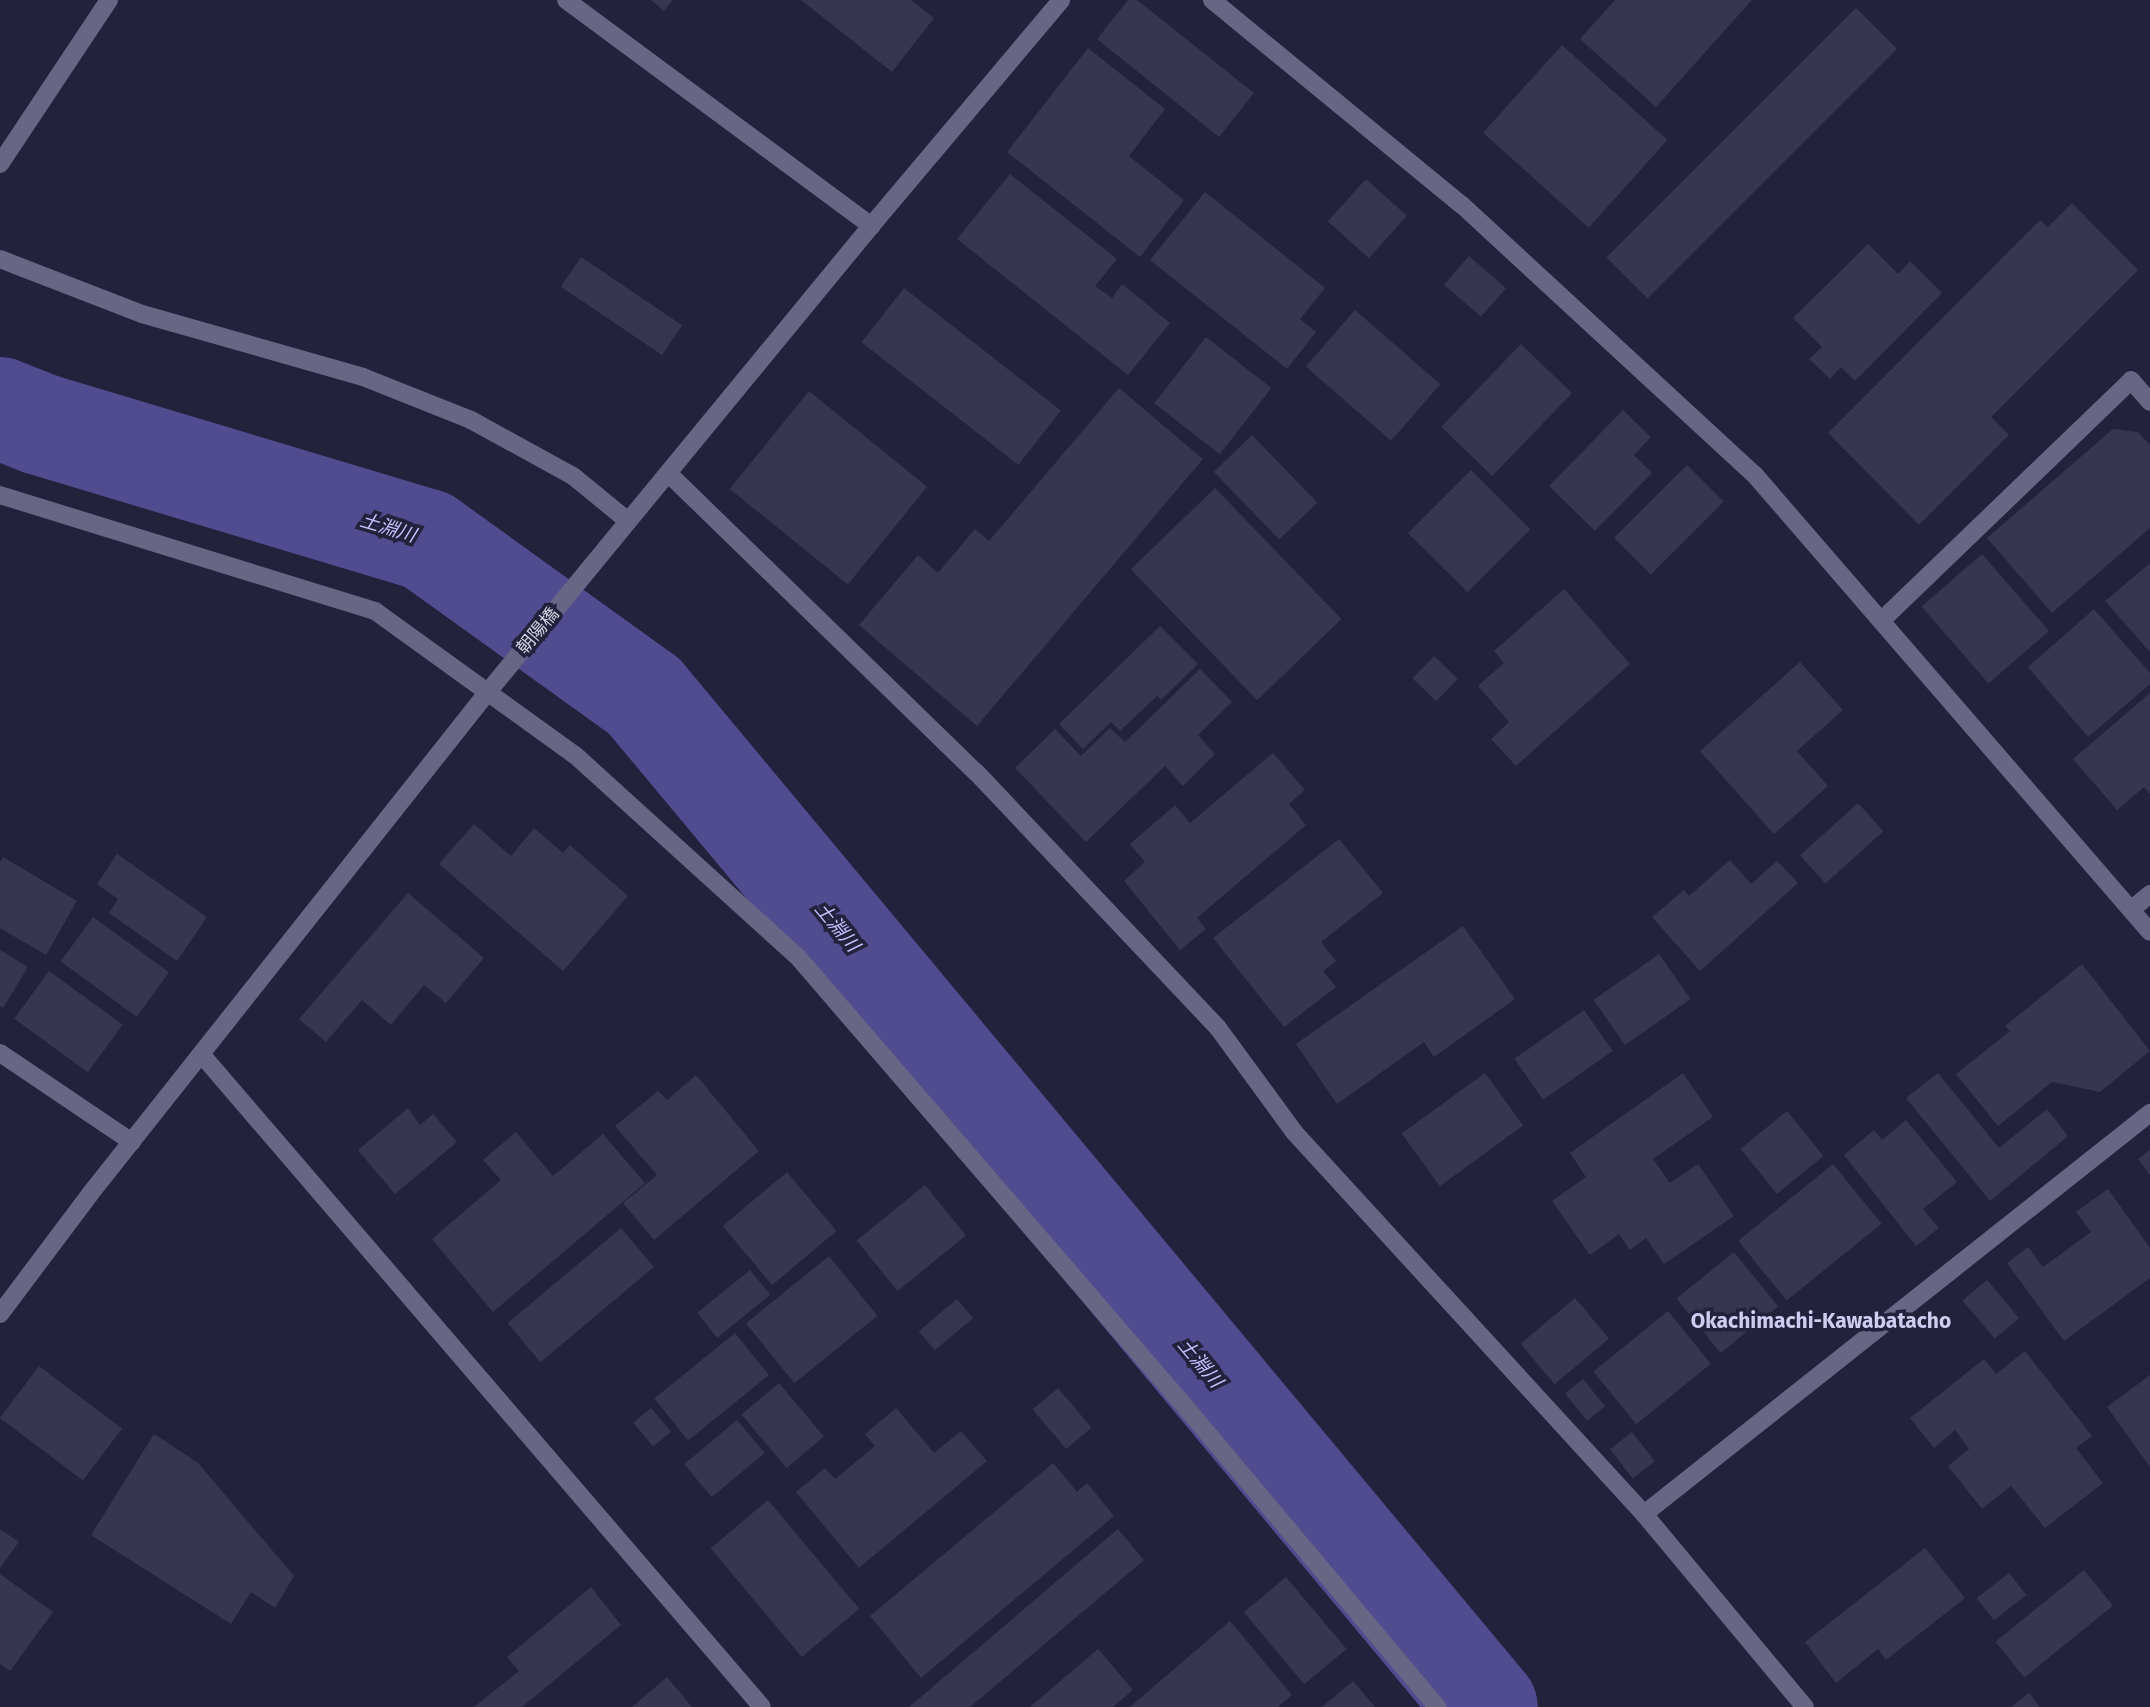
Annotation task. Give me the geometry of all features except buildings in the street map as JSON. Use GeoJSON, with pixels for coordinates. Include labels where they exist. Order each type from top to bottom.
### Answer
{"type":"FeatureCollection","features":[{"type":"Feature","properties":{"kind":"street"},"geometry":{"type":"LineString","coordinates":[[0,164],[108,0]]}},
{"type":"Feature","properties":{"kind":"street"},"geometry":{"type":"LineString","coordinates":[[566,0],[871,226]]}},
{"type":"Feature","properties":{"kind":"street","name":"朝陽橋"},"geometry":{"type":"LineString","coordinates":[[0,1314],[132,1142],[490,690],[871,226],[1061,0]]}},
{"type":"Feature","properties":{"kind":"street"},"geometry":{"type":"LineString","coordinates":[[1212,0],[1462,205],[1754,474],[2150,932]]}},
{"type":"Feature","properties":{"kind":"street"},"geometry":{"type":"LineString","coordinates":[[0,259],[142,314],[363,377],[471,419],[573,477],[628,521]]}},
{"type":"Feature","properties":{"kind":"street"},"geometry":{"type":"LineString","coordinates":[[1881,621],[2131,380],[2150,402]]}},
{"type":"Feature","properties":{"kind":"street"},"geometry":{"type":"LineString","coordinates":[[668,473],[976,772],[1218,1028],[1294,1132],[1644,1514],[1805,1707]]}},
{"type":"Feature","properties":{"kind":"street"},"geometry":{"type":"LineString","coordinates":[[0,495],[375,611],[490,690],[575,755],[797,956],[1179,1399],[1437,1707]]}},
{"type":"Feature","properties":{"kind":"street"},"geometry":{"type":"LineString","coordinates":[[2131,910],[2150,894]]}},
{"type":"Feature","properties":{"kind":"street"},"geometry":{"type":"LineString","coordinates":[[0,1053],[132,1142]]}},
{"type":"Feature","properties":{"kind":"street"},"geometry":{"type":"LineString","coordinates":[[202,1055],[762,1707]]}},
{"type":"Feature","properties":{"kind":"street"},"geometry":{"type":"LineString","coordinates":[[1644,1514],[2150,1113]]}},
{"type":"Feature","properties":{"kind":"waterway","name":"土淵川"},"geometry":{"type":"LineString","coordinates":[[0,408],[40,424],[427,540],[644,696],[1487,1707]]}},
{"type":"Feature","properties":{"kind":"district","name":"Okachimachi-Kawabatacho"},"geometry":{"type":"Point","coordinates":[1821,1321]}}]}
